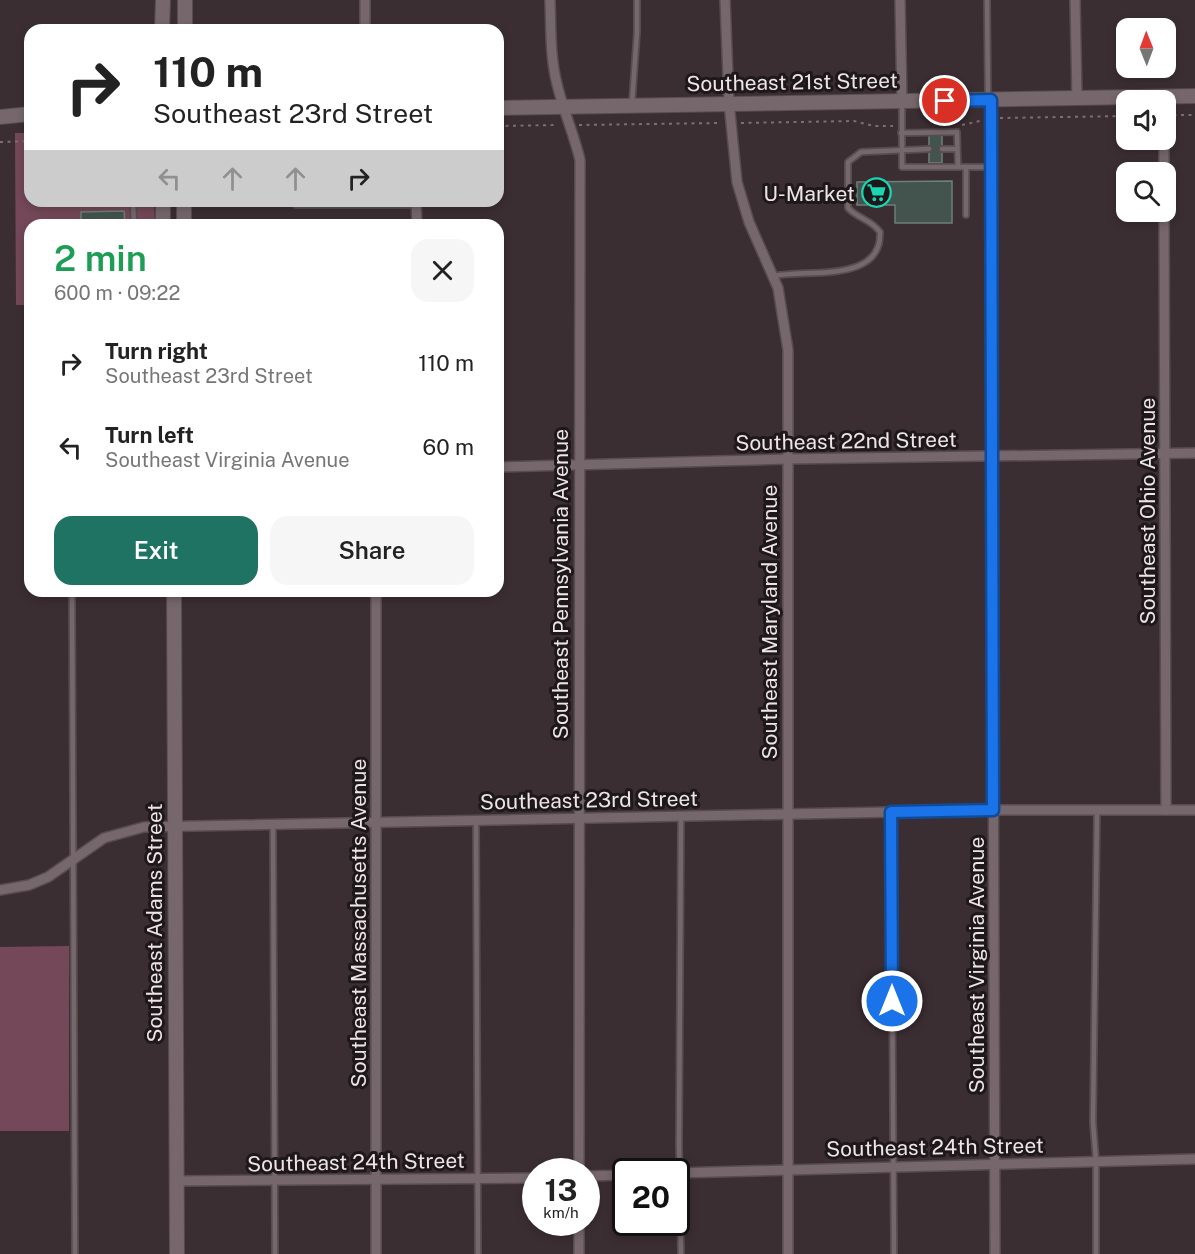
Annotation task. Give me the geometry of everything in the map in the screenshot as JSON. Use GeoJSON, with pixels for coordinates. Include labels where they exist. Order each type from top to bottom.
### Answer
{"type":"FeatureCollection","features":[{"type":"Feature","properties":{"kind":"main road"},"geometry":{"type":"LineString","coordinates":[[162,24],[163,0]]}},
{"type":"Feature","properties":{"kind":"main road"},"geometry":{"type":"LineString","coordinates":[[185,0],[185,24]]}},
{"type":"Feature","properties":{"kind":"main road","name":"Southeast 21st Street"},"geometry":{"type":"LineString","coordinates":[[1176,98],[1195,96]]}},
{"type":"Feature","properties":{"kind":"main road","name":"Southeast 21st Street"},"geometry":{"type":"LineString","coordinates":[[504,108],[1116,98]]}},
{"type":"Feature","properties":{"kind":"main road"},"geometry":{"type":"LineString","coordinates":[[0,117],[24,116]]}},
{"type":"Feature","properties":{"kind":"main road","name":"Southeast Adams Street"},"geometry":{"type":"LineString","coordinates":[[174,597],[177,1254]]}},
{"type":"Feature","properties":{"kind":"street"},"geometry":{"type":"LineString","coordinates":[[364,0],[365,24]]}},
{"type":"Feature","properties":{"kind":"street","name":"Southeast Pennsylvania Avenue"},"geometry":{"type":"LineString","coordinates":[[550,0],[557,84],[572,125],[580,160],[579,1158]]}},
{"type":"Feature","properties":{"kind":"street","name":"Southeast Maryland Avenue"},"geometry":{"type":"LineString","coordinates":[[725,0],[733,157],[744,207],[774,276],[787,335],[788,1254]]}},
{"type":"Feature","properties":{"kind":"street"},"geometry":{"type":"LineString","coordinates":[[900,0],[902,102]]}},
{"type":"Feature","properties":{"kind":"street"},"geometry":{"type":"LineString","coordinates":[[1075,0],[1077,98]]}},
{"type":"Feature","properties":{"kind":"street","name":"Southeast Virginia Avenue"},"geometry":{"type":"LineString","coordinates":[[989,100],[991,118],[995,1254]]}},
{"type":"Feature","properties":{"kind":"street","name":"Southeast Ohio Avenue"},"geometry":{"type":"LineString","coordinates":[[1164,222],[1166,810]]}},
{"type":"Feature","properties":{"kind":"street","name":"Southeast 22nd Street"},"geometry":{"type":"LineString","coordinates":[[504,467],[787,459],[1195,453]]}},
{"type":"Feature","properties":{"kind":"street","name":"Southeast Massachusetts Avenue"},"geometry":{"type":"LineString","coordinates":[[376,597],[376,1254]]}},
{"type":"Feature","properties":{"kind":"street","name":"Southeast 23rd Street"},"geometry":{"type":"LineString","coordinates":[[0,890],[29,885],[48,877],[104,838],[125,831],[175,826],[993,810],[1195,810]]}},
{"type":"Feature","properties":{"kind":"street","name":"Southeast 24th Street"},"geometry":{"type":"LineString","coordinates":[[690,1173],[1195,1159]]}},
{"type":"Feature","properties":{"kind":"street","name":"Southeast 24th Street"},"geometry":{"type":"LineString","coordinates":[[176,1181],[522,1178]]}},
{"type":"Feature","properties":{"kind":"street"},"geometry":{"type":"LineString","coordinates":[[579,1236],[579,1254]]}},
{"type":"Feature","properties":{"kind":"lane"},"geometry":{"type":"LineString","coordinates":[[632,106],[638,32],[637,0]]}},
{"type":"Feature","properties":{"kind":"lane"},"geometry":{"type":"LineString","coordinates":[[987,0],[989,100]]}},
{"type":"Feature","properties":{"kind":"lane"},"geometry":{"type":"LineString","coordinates":[[902,102],[902,167],[991,167]]}},
{"type":"Feature","properties":{"kind":"lane"},"geometry":{"type":"LineString","coordinates":[[901,133],[957,132],[958,167]]}},
{"type":"Feature","properties":{"kind":"lane"},"geometry":{"type":"LineString","coordinates":[[774,276],[796,272],[850,270],[866,264],[880,245],[880,231],[868,219],[855,216],[848,208],[848,162],[861,152],[929,149]]}},
{"type":"Feature","properties":{"kind":"lane"},"geometry":{"type":"LineString","coordinates":[[942,149],[957,149]]}},
{"type":"Feature","properties":{"kind":"lane"},"geometry":{"type":"LineString","coordinates":[[966,167],[966,215]]}},
{"type":"Feature","properties":{"kind":"lane"},"geometry":{"type":"LineString","coordinates":[[72,597],[75,1254]]}},
{"type":"Feature","properties":{"kind":"lane"},"geometry":{"type":"LineString","coordinates":[[1096,811],[1093,1122],[1096,1161],[1096,1254]]}},
{"type":"Feature","properties":{"kind":"lane"},"geometry":{"type":"LineString","coordinates":[[891,812],[894,1254]]}},
{"type":"Feature","properties":{"kind":"lane"},"geometry":{"type":"LineString","coordinates":[[678,1158],[681,817]]}},
{"type":"Feature","properties":{"kind":"lane"},"geometry":{"type":"LineString","coordinates":[[476,819],[478,1254]]}},
{"type":"Feature","properties":{"kind":"lane"},"geometry":{"type":"LineString","coordinates":[[273,824],[275,1254]]}},
{"type":"Feature","properties":{"kind":"lane"},"geometry":{"type":"LineString","coordinates":[[681,1236],[681,1254]]}},
{"type":"Feature","properties":{"kind":"path"},"geometry":{"type":"LineString","coordinates":[[1176,115],[1195,115]]}},
{"type":"Feature","properties":{"kind":"path"},"geometry":{"type":"LineString","coordinates":[[956,125],[991,118],[1116,116]]}},
{"type":"Feature","properties":{"kind":"path"},"geometry":{"type":"LineString","coordinates":[[504,126],[854,121],[873,126],[901,126]]}},
{"type":"Feature","properties":{"kind":"path"},"geometry":{"type":"LineString","coordinates":[[0,142],[24,141]]}},
{"type":"Feature","properties":{"kind":"shaded area"},"geometry":{"type":"Polygon","coordinates":[[[15,133],[24,133],[24,207],[154,207],[155,219],[24,219],[24,305],[16,305],[15,133]]]}},
{"type":"Feature","properties":{"kind":"shaded area"},"geometry":{"type":"Polygon","coordinates":[[[69,946],[69,1131],[0,1131],[0,947],[69,946]]]}},
{"type":"Feature","properties":{"kind":"building"},"geometry":{"type":"Polygon","coordinates":[[[929,135],[942,135],[942,163],[929,163],[929,135]]]}},
{"type":"Feature","properties":{"kind":"building"},"geometry":{"type":"Polygon","coordinates":[[[952,181],[952,223],[895,223],[895,205],[857,205],[857,182],[952,181]]]}},
{"type":"Feature","properties":{"kind":"building"},"geometry":{"type":"Polygon","coordinates":[[[124,211],[125,219],[81,219],[81,212],[124,211]]]}},
{"type":"Feature","properties":{"kind":"place","name":"U-Market"},"geometry":{"type":"Point","coordinates":[876,193]}},
{"type":"Feature","properties":{"kind":"route"},"geometry":{"type":"LineString","coordinates":[[892,1001],[891,812],[993,810],[991,100],[945,101]]}}]}
